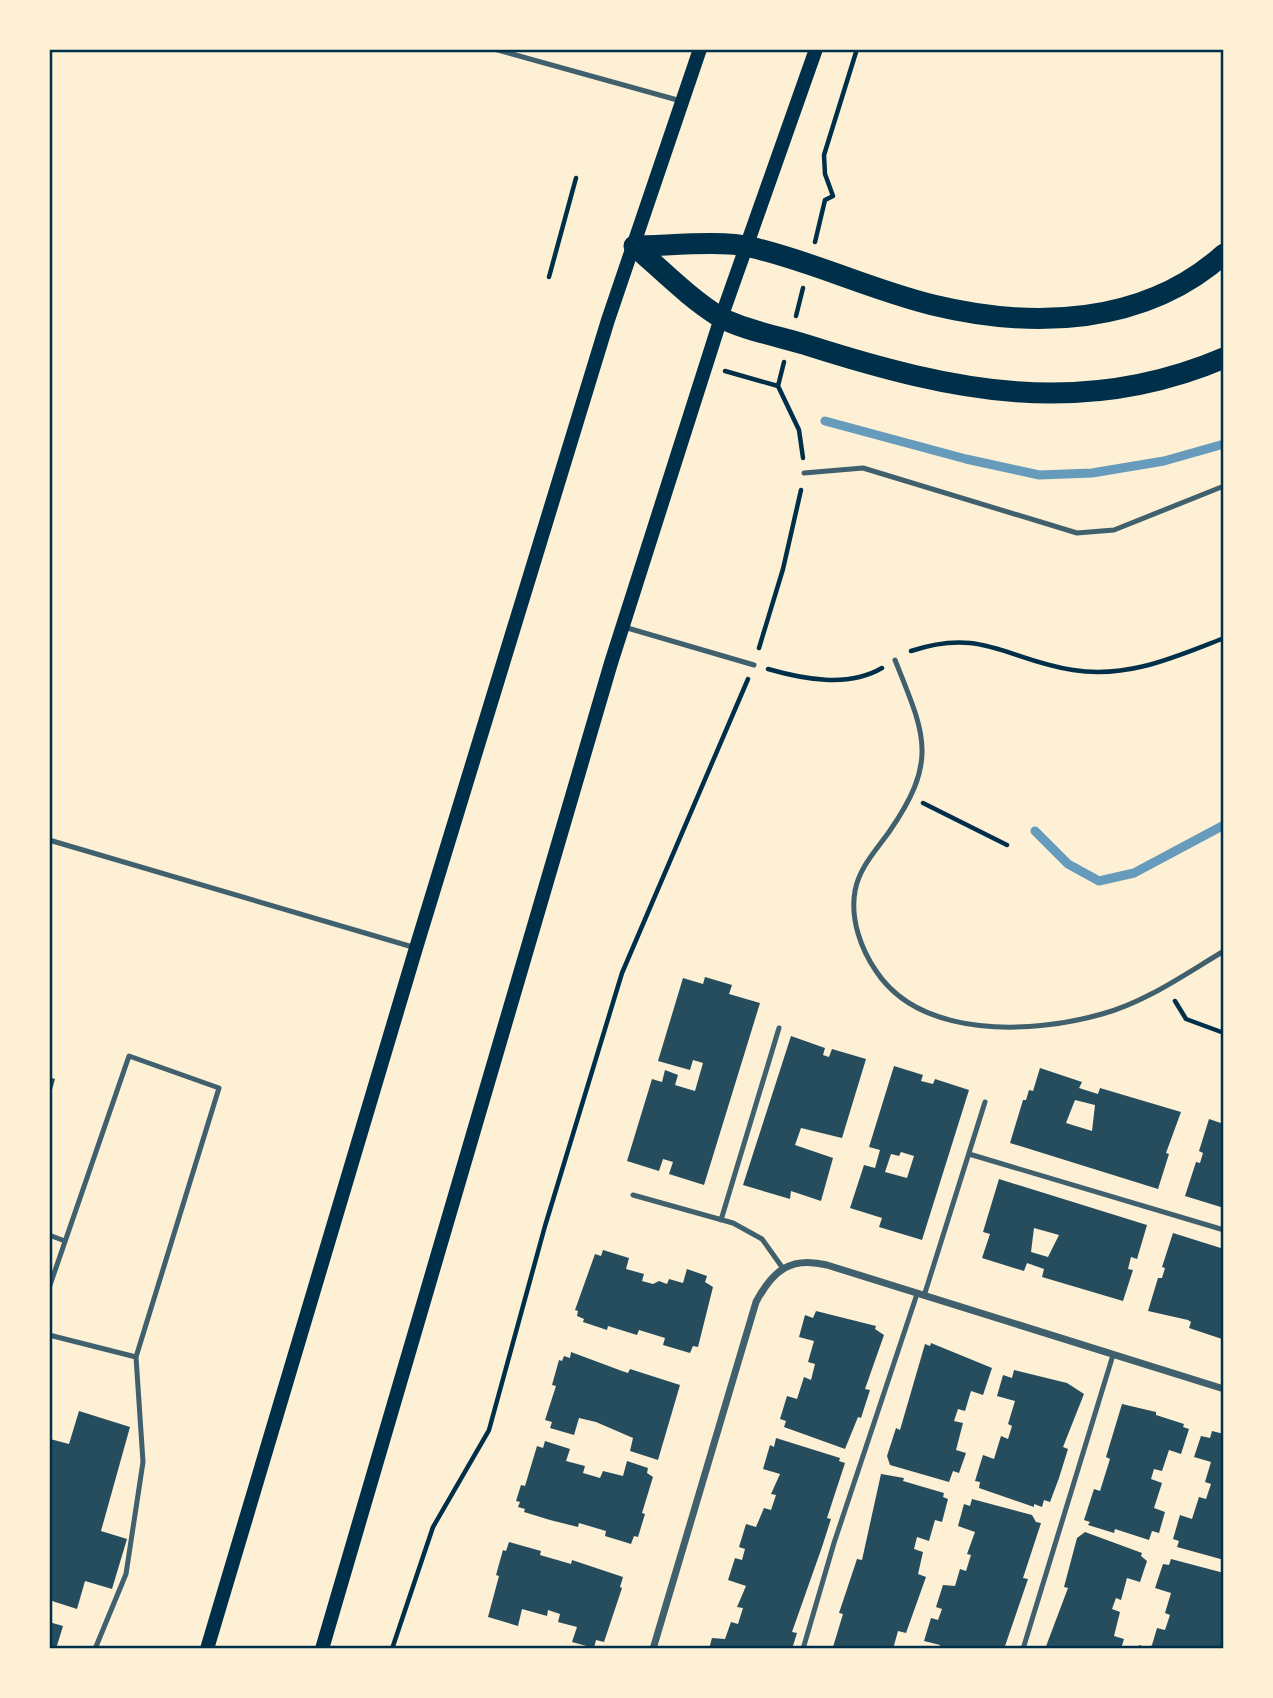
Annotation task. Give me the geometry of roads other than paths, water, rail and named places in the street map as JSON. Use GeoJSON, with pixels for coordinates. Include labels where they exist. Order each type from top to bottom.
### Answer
{"type":"FeatureCollection","features":[{"type":"Feature","properties":{"kind":"highway"},"geometry":{"type":"LineString","coordinates":[[634,246],[748,246],[933,305],[1018,319],[1062,320],[1104,314],[1149,300],[1190,280],[1224,254]]}},
{"type":"Feature","properties":{"kind":"highway"},"geometry":{"type":"LineString","coordinates":[[634,246],[721,318],[898,373],[987,391],[1066,395],[1100,392],[1190,373],[1224,358]]}},
{"type":"Feature","properties":{"kind":"main road"},"geometry":{"type":"LineString","coordinates":[[207,1649],[416,948],[608,320],[700,49]]}},
{"type":"Feature","properties":{"kind":"main road"},"geometry":{"type":"LineString","coordinates":[[322,1649],[624,627],[705,366],[816,49]]}},
{"type":"Feature","properties":{"kind":"street"},"geometry":{"type":"LineString","coordinates":[[653,1649],[756,1302],[782,1267],[798,1261],[817,1263],[1224,1389]]}},
{"type":"Feature","properties":{"kind":"lane"},"geometry":{"type":"LineString","coordinates":[[494,49],[684,102]]}},
{"type":"Feature","properties":{"kind":"lane"},"geometry":{"type":"LineString","coordinates":[[804,473],[863,468],[1077,533],[1114,530],[1224,486]]}},
{"type":"Feature","properties":{"kind":"lane"},"geometry":{"type":"LineString","coordinates":[[624,627],[754,665]]}},
{"type":"Feature","properties":{"kind":"lane"},"geometry":{"type":"LineString","coordinates":[[895,660],[920,723],[923,740],[920,776],[911,796],[864,865],[855,892],[855,925],[866,956],[881,978],[902,1000],[932,1014],[974,1024],[1019,1027],[1103,1014],[1166,985],[1224,951]]}},
{"type":"Feature","properties":{"kind":"lane"},"geometry":{"type":"LineString","coordinates":[[49,839],[416,948]]}},
{"type":"Feature","properties":{"kind":"lane"},"geometry":{"type":"LineString","coordinates":[[721,1220],[779,1027]]}},
{"type":"Feature","properties":{"kind":"lane"},"geometry":{"type":"LineString","coordinates":[[49,1288],[129,1056],[219,1088],[136,1357],[143,1462],[127,1574],[95,1649]]}},
{"type":"Feature","properties":{"kind":"lane"},"geometry":{"type":"LineString","coordinates":[[803,1649],[834,1543],[985,1102]]}},
{"type":"Feature","properties":{"kind":"lane"},"geometry":{"type":"LineString","coordinates":[[969,1154],[1224,1230]]}},
{"type":"Feature","properties":{"kind":"lane"},"geometry":{"type":"LineString","coordinates":[[632,1195],[721,1220],[762,1239],[782,1267]]}},
{"type":"Feature","properties":{"kind":"lane"},"geometry":{"type":"LineString","coordinates":[[49,1235],[65,1241]]}},
{"type":"Feature","properties":{"kind":"lane"},"geometry":{"type":"LineString","coordinates":[[49,1335],[136,1357]]}},
{"type":"Feature","properties":{"kind":"lane"},"geometry":{"type":"LineString","coordinates":[[1023,1649],[1113,1355]]}},
{"type":"Feature","properties":{"kind":"waterway"},"geometry":{"type":"LineString","coordinates":[[825,421],[966,459],[1039,475],[1092,473],[1164,461],[1224,444]]}},
{"type":"Feature","properties":{"kind":"waterway"},"geometry":{"type":"LineString","coordinates":[[1035,831],[1068,864],[1099,881],[1134,873],[1224,825]]}}]}
